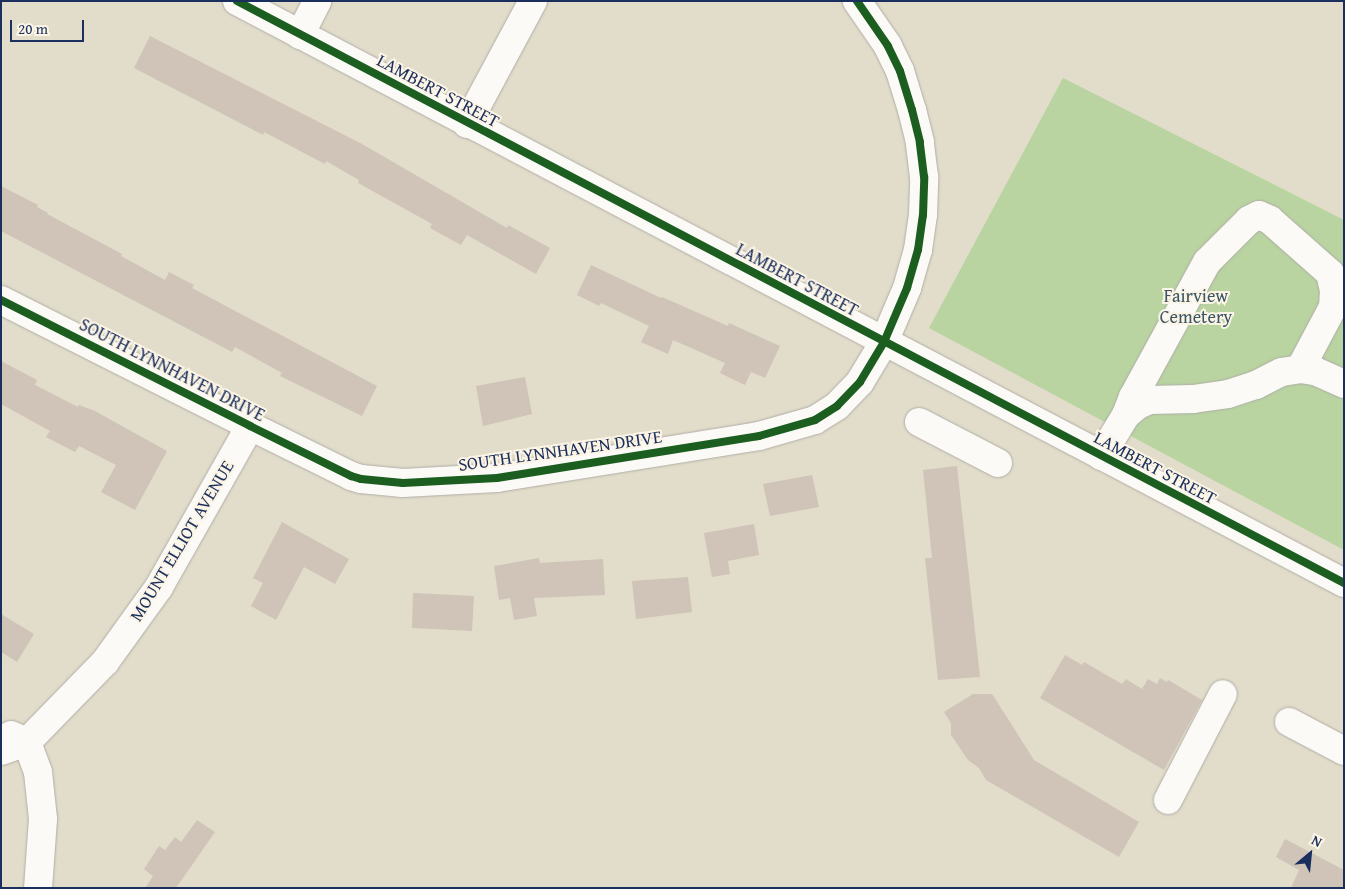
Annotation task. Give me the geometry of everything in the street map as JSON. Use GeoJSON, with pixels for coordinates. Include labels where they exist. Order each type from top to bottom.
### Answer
{"type":"FeatureCollection","features":[{"type":"Feature","properties":{"kind":"street","name":"LAMBERT STREET"},"geometry":{"type":"LineString","coordinates":[[237,1],[467,124],[1344,583]]}},
{"type":"Feature","properties":{"kind":"street"},"geometry":{"type":"LineString","coordinates":[[300,35],[318,1]]}},
{"type":"Feature","properties":{"kind":"street"},"geometry":{"type":"LineString","coordinates":[[467,124],[533,1]]}},
{"type":"Feature","properties":{"kind":"street","name":"SOUTH LYNNHAVEN DRIVE"},"geometry":{"type":"LineString","coordinates":[[1,300],[355,478],[403,483],[497,478],[758,436],[815,420],[837,406],[860,382],[884,342],[908,288],[918,250],[923,215],[924,177],[920,142],[900,71],[888,46],[857,1]]}},
{"type":"Feature","properties":{"kind":"street"},"geometry":{"type":"LineString","coordinates":[[1101,456],[1126,416],[1133,397],[1207,262],[1249,220],[1259,215],[1270,220],[1330,272],[1334,290],[1333,307],[1300,369]]}},
{"type":"Feature","properties":{"kind":"street"},"geometry":{"type":"LineString","coordinates":[[1126,416],[1138,405],[1149,400],[1193,399],[1228,394],[1256,385],[1282,372],[1300,369],[1315,371],[1344,384]]}},
{"type":"Feature","properties":{"kind":"street"},"geometry":{"type":"LineString","coordinates":[[919,422],[998,462]]}},
{"type":"Feature","properties":{"kind":"street","name":"MOUNT ELLIOT AVENUE"},"geometry":{"type":"LineString","coordinates":[[1,751],[27,742],[105,662],[154,594],[250,426]]}},
{"type":"Feature","properties":{"kind":"street"},"geometry":{"type":"LineString","coordinates":[[1168,800],[1223,694]]}},
{"type":"Feature","properties":{"kind":"street"},"geometry":{"type":"LineString","coordinates":[[1289,722],[1344,751]]}},
{"type":"Feature","properties":{"kind":"street"},"geometry":{"type":"LineString","coordinates":[[1,730],[27,742],[38,772],[43,819],[38,888]]}},
{"type":"Feature","properties":{"kind":"green space","name":"Fairview Cemetery"},"geometry":{"type":"Polygon","coordinates":[[[1063,78],[1344,220],[1344,550],[929,328],[1063,78]]]}},
{"type":"Feature","properties":{"kind":"building"},"geometry":{"type":"Polygon","coordinates":[[[150,36],[362,144],[507,228],[508,225],[550,248],[536,274],[467,235],[461,245],[430,228],[432,224],[358,183],[359,180],[326,161],[325,164],[264,132],[263,135],[134,68],[150,36]]]}},
{"type":"Feature","properties":{"kind":"building"},"geometry":{"type":"Polygon","coordinates":[[[1,186],[38,205],[37,207],[47,214],[122,254],[121,256],[165,280],[169,272],[194,285],[192,288],[377,386],[362,416],[280,376],[282,373],[235,347],[232,352],[1,231],[1,186]]]}},
{"type":"Feature","properties":{"kind":"building"},"geometry":{"type":"Polygon","coordinates":[[[591,265],[661,298],[728,326],[729,323],[780,346],[765,378],[751,372],[745,385],[720,373],[725,363],[673,340],[668,354],[641,342],[649,326],[601,303],[599,306],[577,295],[591,265]]]}},
{"type":"Feature","properties":{"kind":"building"},"geometry":{"type":"Polygon","coordinates":[[[1,361],[37,380],[35,385],[78,407],[79,405],[95,411],[167,451],[135,510],[101,492],[116,465],[79,446],[75,452],[46,437],[50,431],[1,404],[1,361]]]}},
{"type":"Feature","properties":{"kind":"building"},"geometry":{"type":"Polygon","coordinates":[[[525,377],[532,414],[483,426],[476,386],[525,377]]]}},
{"type":"Feature","properties":{"kind":"building"},"geometry":{"type":"Polygon","coordinates":[[[957,466],[980,677],[938,680],[925,558],[932,558],[923,470],[957,466]]]}},
{"type":"Feature","properties":{"kind":"building"},"geometry":{"type":"Polygon","coordinates":[[[812,475],[819,507],[770,516],[763,484],[812,475]]]}},
{"type":"Feature","properties":{"kind":"building"},"geometry":{"type":"Polygon","coordinates":[[[282,522],[349,559],[335,584],[304,567],[276,620],[251,606],[263,583],[253,578],[282,522]]]}},
{"type":"Feature","properties":{"kind":"building"},"geometry":{"type":"Polygon","coordinates":[[[754,524],[759,555],[728,561],[730,574],[712,577],[704,533],[754,524]]]}},
{"type":"Feature","properties":{"kind":"building"},"geometry":{"type":"Polygon","coordinates":[[[539,558],[540,563],[603,559],[605,595],[534,598],[537,616],[514,620],[510,598],[499,600],[494,566],[539,558]]]}},
{"type":"Feature","properties":{"kind":"building"},"geometry":{"type":"Polygon","coordinates":[[[688,577],[692,612],[636,619],[632,581],[688,577]]]}},
{"type":"Feature","properties":{"kind":"building"},"geometry":{"type":"Polygon","coordinates":[[[413,593],[474,596],[472,631],[412,628],[413,593]]]}},
{"type":"Feature","properties":{"kind":"building"},"geometry":{"type":"Polygon","coordinates":[[[1,614],[34,634],[17,662],[1,652],[1,614]]]}},
{"type":"Feature","properties":{"kind":"building"},"geometry":{"type":"Polygon","coordinates":[[[1065,655],[1082,665],[1084,662],[1122,684],[1126,679],[1142,689],[1148,679],[1157,684],[1160,678],[1167,682],[1168,680],[1202,700],[1164,770],[1040,698],[1065,655]]]}},
{"type":"Feature","properties":{"kind":"building"},"geometry":{"type":"Polygon","coordinates":[[[973,694],[992,694],[1034,760],[1139,822],[1119,857],[986,780],[979,768],[968,760],[951,735],[951,723],[944,712],[973,694]]]}},
{"type":"Feature","properties":{"kind":"building"},"geometry":{"type":"Polygon","coordinates":[[[197,820],[215,832],[176,888],[145,888],[153,876],[144,869],[159,846],[165,850],[175,837],[181,842],[197,820]]]}},
{"type":"Feature","properties":{"kind":"building"},"geometry":{"type":"Polygon","coordinates":[[[1285,839],[1344,870],[1344,888],[1291,888],[1299,870],[1276,857],[1285,839]]]}},
{"type":"Feature","properties":{"kind":"cycle path"},"geometry":{"type":"LineString","coordinates":[[237,1],[1344,583]]}},
{"type":"Feature","properties":{"kind":"cycle path"},"geometry":{"type":"LineString","coordinates":[[1,300],[250,426],[351,476],[361,479],[403,483],[497,478],[759,436],[815,420],[837,406],[860,382],[884,342],[907,288],[918,250],[923,215],[924,177],[920,142],[900,71],[888,46],[857,1]]}}]}
